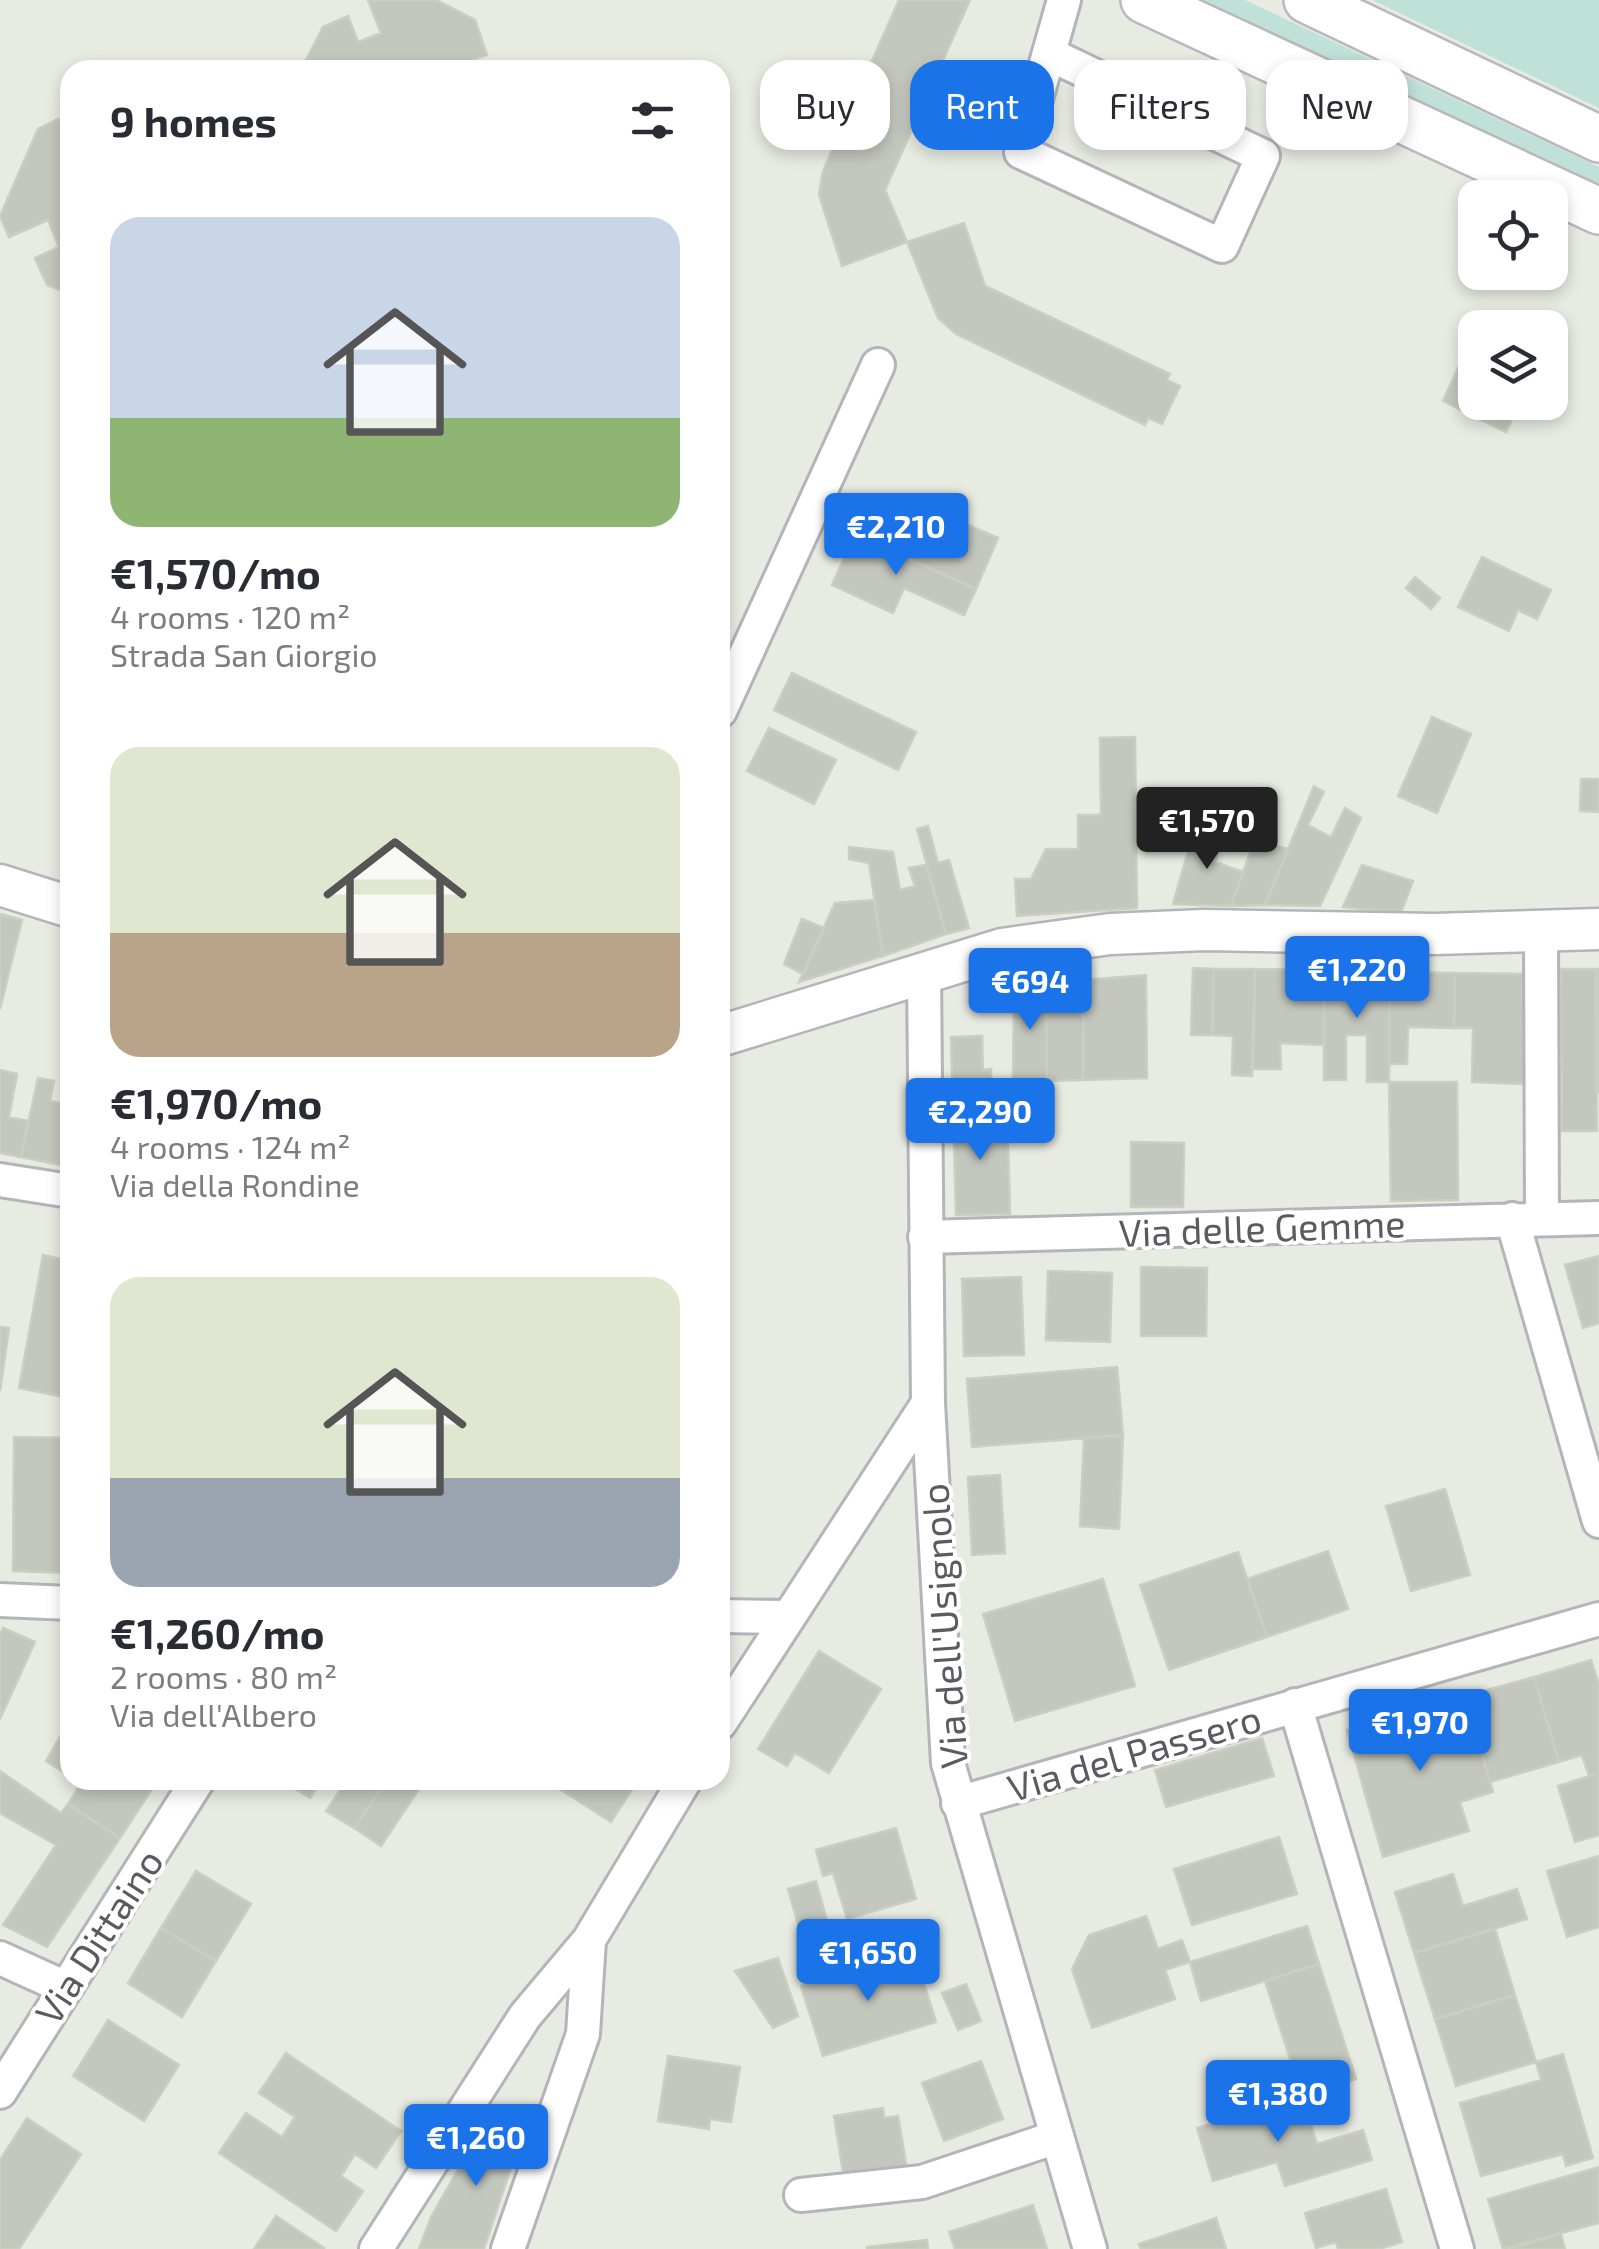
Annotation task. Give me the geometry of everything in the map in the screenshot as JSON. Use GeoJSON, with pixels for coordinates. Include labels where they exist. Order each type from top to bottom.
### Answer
{"type":"FeatureCollection","features":[{"type":"Feature","properties":{"kind":"main road"},"geometry":{"type":"LineString","coordinates":[[1144,0],[1599,212]]}},
{"type":"Feature","properties":{"kind":"main road"},"geometry":{"type":"LineString","coordinates":[[1307,0],[1599,139]]}},
{"type":"Feature","properties":{"kind":"street"},"geometry":{"type":"LineString","coordinates":[[1049,54],[1263,156],[1222,246],[1021,152],[1064,0]]}},
{"type":"Feature","properties":{"kind":"street"},"geometry":{"type":"LineString","coordinates":[[730,689],[878,365]]}},
{"type":"Feature","properties":{"kind":"street"},"geometry":{"type":"LineString","coordinates":[[0,885],[60,904]]}},
{"type":"Feature","properties":{"kind":"street"},"geometry":{"type":"LineString","coordinates":[[1542,929],[1527,1219],[1599,1521]]}},
{"type":"Feature","properties":{"kind":"street"},"geometry":{"type":"LineString","coordinates":[[730,1033],[1002,949],[1110,934],[1204,930],[1435,934],[1599,929]]}},
{"type":"Feature","properties":{"kind":"street","name":"Via dell'Usignolo"},"geometry":{"type":"LineString","coordinates":[[924,971],[928,1403],[948,1762],[1090,2249]]}},
{"type":"Feature","properties":{"kind":"street"},"geometry":{"type":"LineString","coordinates":[[0,1180],[60,1190]]}},
{"type":"Feature","properties":{"kind":"street","name":"Via delle Gemme"},"geometry":{"type":"LineString","coordinates":[[925,1236],[1599,1218]]}},
{"type":"Feature","properties":{"kind":"street"},"geometry":{"type":"LineString","coordinates":[[730,1707],[928,1403]]}},
{"type":"Feature","properties":{"kind":"street"},"geometry":{"type":"LineString","coordinates":[[0,1600],[60,1603]]}},
{"type":"Feature","properties":{"kind":"street"},"geometry":{"type":"LineString","coordinates":[[730,1616],[786,1617]]}},
{"type":"Feature","properties":{"kind":"street","name":"Via del Passero"},"geometry":{"type":"LineString","coordinates":[[958,1804],[1599,1619]]}},
{"type":"Feature","properties":{"kind":"street"},"geometry":{"type":"LineString","coordinates":[[1295,1705],[1457,2249]]}},
{"type":"Feature","properties":{"kind":"street","name":"Via Dittaino"},"geometry":{"type":"LineString","coordinates":[[0,2092],[192,1790]]}},
{"type":"Feature","properties":{"kind":"street"},"geometry":{"type":"LineString","coordinates":[[376,2249],[524,2016],[589,1940],[678,1790]]}},
{"type":"Feature","properties":{"kind":"street"},"geometry":{"type":"LineString","coordinates":[[508,2249],[583,2034],[589,1940]]}},
{"type":"Feature","properties":{"kind":"street"},"geometry":{"type":"LineString","coordinates":[[0,1958],[64,1987]]}},
{"type":"Feature","properties":{"kind":"street"},"geometry":{"type":"LineString","coordinates":[[800,2195],[922,2182],[1057,2137]]}},
{"type":"Feature","properties":{"kind":"shaded area"},"geometry":{"type":"Polygon","coordinates":[[[1197,0],[1245,0],[1372,60],[1325,60],[1197,0]]]}},
{"type":"Feature","properties":{"kind":"shaded area"},"geometry":{"type":"Polygon","coordinates":[[[1372,0],[1599,0],[1599,108],[1372,0]]]}},
{"type":"Feature","properties":{"kind":"shaded area"},"geometry":{"type":"Polygon","coordinates":[[[1408,77],[1599,167],[1599,188],[1408,99],[1408,77]]]}},
{"type":"Feature","properties":{"kind":"building"},"geometry":{"type":"Polygon","coordinates":[[[368,0],[436,0],[475,20],[487,55],[472,60],[306,60],[323,27],[348,16],[358,42],[381,33],[368,0]]]}},
{"type":"Feature","properties":{"kind":"building"},"geometry":{"type":"Polygon","coordinates":[[[899,0],[970,0],[943,60],[910,60],[910,134],[885,190],[907,242],[842,266],[819,195],[832,150],[890,150],[890,60],[872,60],[899,0]]]}},
{"type":"Feature","properties":{"kind":"building"},"geometry":{"type":"Polygon","coordinates":[[[58,119],[60,123],[60,290],[47,285],[35,258],[59,247],[48,220],[9,237],[0,216],[38,129],[58,119]]]}},
{"type":"Feature","properties":{"kind":"building"},"geometry":{"type":"Polygon","coordinates":[[[964,223],[985,286],[1170,374],[1167,380],[1180,386],[1162,424],[1148,418],[1145,425],[956,334],[938,318],[907,242],[964,223]]]}},
{"type":"Feature","properties":{"kind":"building"},"geometry":{"type":"Polygon","coordinates":[[[1458,368],[1458,408],[1443,401],[1458,368]]]}},
{"type":"Feature","properties":{"kind":"building"},"geometry":{"type":"Polygon","coordinates":[[[1482,420],[1512,420],[1506,432],[1482,420]]]}},
{"type":"Feature","properties":{"kind":"building"},"geometry":{"type":"Polygon","coordinates":[[[878,496],[939,524],[943,514],[998,538],[976,589],[860,537],[878,496]]]}},
{"type":"Feature","properties":{"kind":"building"},"geometry":{"type":"Polygon","coordinates":[[[855,534],[976,589],[964,615],[904,588],[893,613],[832,585],[855,534]]]}},
{"type":"Feature","properties":{"kind":"building"},"geometry":{"type":"Polygon","coordinates":[[[1482,557],[1551,590],[1537,619],[1518,610],[1509,631],[1458,607],[1482,557]]]}},
{"type":"Feature","properties":{"kind":"building"},"geometry":{"type":"Polygon","coordinates":[[[1415,577],[1440,598],[1431,609],[1406,588],[1415,577]]]}},
{"type":"Feature","properties":{"kind":"building"},"geometry":{"type":"Polygon","coordinates":[[[792,673],[916,732],[898,770],[774,710],[792,673]]]}},
{"type":"Feature","properties":{"kind":"building"},"geometry":{"type":"Polygon","coordinates":[[[1432,717],[1471,734],[1437,813],[1398,796],[1432,717]]]}},
{"type":"Feature","properties":{"kind":"building"},"geometry":{"type":"Polygon","coordinates":[[[769,728],[836,760],[814,804],[747,771],[769,728]]]}},
{"type":"Feature","properties":{"kind":"building"},"geometry":{"type":"Polygon","coordinates":[[[1135,737],[1137,908],[1017,916],[1015,879],[1031,879],[1046,849],[1078,849],[1078,815],[1101,815],[1100,738],[1135,737]]]}},
{"type":"Feature","properties":{"kind":"building"},"geometry":{"type":"Polygon","coordinates":[[[1581,779],[1599,779],[1599,812],[1580,811],[1581,779]]]}},
{"type":"Feature","properties":{"kind":"building"},"geometry":{"type":"Polygon","coordinates":[[[1314,786],[1324,792],[1308,825],[1331,837],[1345,808],[1361,818],[1320,906],[1265,905],[1314,786]]]}},
{"type":"Feature","properties":{"kind":"building"},"geometry":{"type":"Polygon","coordinates":[[[1197,820],[1224,832],[1215,862],[1243,872],[1231,906],[1173,904],[1197,820]]]}},
{"type":"Feature","properties":{"kind":"building"},"geometry":{"type":"Polygon","coordinates":[[[928,826],[938,863],[949,860],[969,928],[946,934],[917,829],[928,826]]]}},
{"type":"Feature","properties":{"kind":"building"},"geometry":{"type":"Polygon","coordinates":[[[1255,839],[1288,849],[1265,905],[1231,906],[1255,839]]]}},
{"type":"Feature","properties":{"kind":"building"},"geometry":{"type":"Polygon","coordinates":[[[849,847],[893,852],[900,890],[915,886],[909,868],[926,865],[946,934],[883,956],[869,863],[849,859],[849,847]]]}},
{"type":"Feature","properties":{"kind":"building"},"geometry":{"type":"Polygon","coordinates":[[[1362,865],[1413,881],[1401,913],[1343,907],[1362,865]]]}},
{"type":"Feature","properties":{"kind":"building"},"geometry":{"type":"Polygon","coordinates":[[[874,900],[883,956],[799,982],[835,903],[874,900]]]}},
{"type":"Feature","properties":{"kind":"building"},"geometry":{"type":"Polygon","coordinates":[[[0,914],[22,920],[0,1009],[0,914]]]}},
{"type":"Feature","properties":{"kind":"building"},"geometry":{"type":"Polygon","coordinates":[[[802,919],[824,928],[803,974],[784,964],[802,919]]]}},
{"type":"Feature","properties":{"kind":"building"},"geometry":{"type":"Polygon","coordinates":[[[1193,968],[1214,969],[1212,1035],[1191,1035],[1193,968]]]}},
{"type":"Feature","properties":{"kind":"building"},"geometry":{"type":"Polygon","coordinates":[[[1214,969],[1255,969],[1252,1076],[1232,1075],[1233,1036],[1212,1035],[1214,969]]]}},
{"type":"Feature","properties":{"kind":"building"},"geometry":{"type":"Polygon","coordinates":[[[1255,969],[1324,970],[1324,1045],[1280,1043],[1281,1069],[1253,1069],[1255,969]]]}},
{"type":"Feature","properties":{"kind":"building"},"geometry":{"type":"Polygon","coordinates":[[[1561,969],[1596,969],[1597,1131],[1562,1131],[1561,969]]]}},
{"type":"Feature","properties":{"kind":"building"},"geometry":{"type":"Polygon","coordinates":[[[1599,969],[1599,1092],[1596,1092],[1599,969]]]}},
{"type":"Feature","properties":{"kind":"building"},"geometry":{"type":"Polygon","coordinates":[[[1324,970],[1390,972],[1389,1082],[1367,1082],[1367,1035],[1346,1035],[1346,1080],[1324,1080],[1324,970]]]}},
{"type":"Feature","properties":{"kind":"building"},"geometry":{"type":"Polygon","coordinates":[[[1390,972],[1455,973],[1454,1028],[1408,1027],[1407,1064],[1389,1064],[1390,972]]]}},
{"type":"Feature","properties":{"kind":"building"},"geometry":{"type":"Polygon","coordinates":[[[1455,973],[1529,974],[1527,1084],[1472,1082],[1473,1028],[1454,1028],[1455,973]]]}},
{"type":"Feature","properties":{"kind":"building"},"geometry":{"type":"Polygon","coordinates":[[[1146,975],[1147,1078],[1083,1080],[1084,980],[1146,975]]]}},
{"type":"Feature","properties":{"kind":"building"},"geometry":{"type":"Polygon","coordinates":[[[1084,980],[1083,1080],[1047,1081],[1046,983],[1084,980]]]}},
{"type":"Feature","properties":{"kind":"building"},"geometry":{"type":"Polygon","coordinates":[[[1046,983],[1047,1081],[1013,1081],[1014,985],[1046,983]]]}},
{"type":"Feature","properties":{"kind":"building"},"geometry":{"type":"Polygon","coordinates":[[[982,1036],[983,1070],[991,1069],[992,1105],[953,1105],[951,1037],[982,1036]]]}},
{"type":"Feature","properties":{"kind":"building"},"geometry":{"type":"Polygon","coordinates":[[[0,1070],[17,1074],[9,1117],[28,1121],[21,1157],[0,1153],[0,1070]]]}},
{"type":"Feature","properties":{"kind":"building"},"geometry":{"type":"Polygon","coordinates":[[[38,1078],[54,1081],[50,1101],[60,1103],[60,1165],[21,1157],[38,1078]]]}},
{"type":"Feature","properties":{"kind":"building"},"geometry":{"type":"Polygon","coordinates":[[[1389,1082],[1457,1082],[1458,1200],[1391,1201],[1389,1082]]]}},
{"type":"Feature","properties":{"kind":"building"},"geometry":{"type":"Polygon","coordinates":[[[953,1105],[992,1105],[993,1141],[1008,1141],[1010,1214],[956,1215],[953,1105]]]}},
{"type":"Feature","properties":{"kind":"building"},"geometry":{"type":"Polygon","coordinates":[[[1131,1142],[1184,1143],[1183,1207],[1131,1207],[1131,1142]]]}},
{"type":"Feature","properties":{"kind":"building"},"geometry":{"type":"Polygon","coordinates":[[[43,1255],[60,1259],[60,1396],[19,1388],[43,1255]]]}},
{"type":"Feature","properties":{"kind":"building"},"geometry":{"type":"Polygon","coordinates":[[[1599,1256],[1599,1323],[1583,1328],[1565,1265],[1599,1256]]]}},
{"type":"Feature","properties":{"kind":"building"},"geometry":{"type":"Polygon","coordinates":[[[1141,1267],[1207,1268],[1206,1336],[1141,1336],[1141,1267]]]}},
{"type":"Feature","properties":{"kind":"building"},"geometry":{"type":"Polygon","coordinates":[[[1048,1271],[1112,1273],[1110,1342],[1046,1340],[1048,1271]]]}},
{"type":"Feature","properties":{"kind":"building"},"geometry":{"type":"Polygon","coordinates":[[[1021,1277],[1024,1355],[964,1356],[962,1279],[1021,1277]]]}},
{"type":"Feature","properties":{"kind":"building"},"geometry":{"type":"Polygon","coordinates":[[[0,1327],[9,1328],[0,1391],[0,1327]]]}},
{"type":"Feature","properties":{"kind":"building"},"geometry":{"type":"Polygon","coordinates":[[[1117,1367],[1123,1435],[972,1447],[967,1379],[1117,1367]]]}},
{"type":"Feature","properties":{"kind":"building"},"geometry":{"type":"Polygon","coordinates":[[[1123,1435],[1119,1529],[1080,1526],[1084,1438],[1123,1435]]]}},
{"type":"Feature","properties":{"kind":"building"},"geometry":{"type":"Polygon","coordinates":[[[14,1437],[60,1438],[60,1573],[13,1571],[14,1437]]]}},
{"type":"Feature","properties":{"kind":"building"},"geometry":{"type":"Polygon","coordinates":[[[1000,1475],[1005,1553],[972,1555],[968,1477],[1000,1475]]]}},
{"type":"Feature","properties":{"kind":"building"},"geometry":{"type":"Polygon","coordinates":[[[1445,1489],[1470,1575],[1411,1591],[1386,1506],[1445,1489]]]}},
{"type":"Feature","properties":{"kind":"building"},"geometry":{"type":"Polygon","coordinates":[[[1328,1551],[1348,1609],[1267,1637],[1247,1579],[1328,1551]]]}},
{"type":"Feature","properties":{"kind":"building"},"geometry":{"type":"Polygon","coordinates":[[[1238,1552],[1267,1637],[1169,1670],[1140,1585],[1238,1552]]]}},
{"type":"Feature","properties":{"kind":"building"},"geometry":{"type":"Polygon","coordinates":[[[1103,1579],[1135,1686],[1015,1721],[983,1614],[1103,1579]]]}},
{"type":"Feature","properties":{"kind":"building"},"geometry":{"type":"Polygon","coordinates":[[[3,1628],[35,1642],[0,1719],[0,1635],[3,1628]]]}},
{"type":"Feature","properties":{"kind":"building"},"geometry":{"type":"Polygon","coordinates":[[[819,1651],[881,1689],[829,1773],[795,1753],[787,1766],[758,1749],[819,1651]]]}},
{"type":"Feature","properties":{"kind":"building"},"geometry":{"type":"Polygon","coordinates":[[[1591,1660],[1599,1685],[1599,1773],[1589,1776],[1582,1755],[1559,1762],[1534,1677],[1591,1660]]]}},
{"type":"Feature","properties":{"kind":"building"},"geometry":{"type":"Polygon","coordinates":[[[1534,1677],[1559,1762],[1490,1782],[1465,1696],[1534,1677]]]}},
{"type":"Feature","properties":{"kind":"building"},"geometry":{"type":"Polygon","coordinates":[[[1465,1696],[1493,1792],[1460,1802],[1469,1831],[1383,1857],[1347,1730],[1465,1696]]]}},
{"type":"Feature","properties":{"kind":"building"},"geometry":{"type":"Polygon","coordinates":[[[60,1737],[60,1770],[46,1761],[60,1737]]]}},
{"type":"Feature","properties":{"kind":"building"},"geometry":{"type":"Polygon","coordinates":[[[1262,1738],[1274,1776],[1166,1807],[1155,1770],[1262,1738]]]}},
{"type":"Feature","properties":{"kind":"building"},"geometry":{"type":"Polygon","coordinates":[[[0,1771],[61,1813],[68,1804],[120,1838],[47,1947],[3,1925],[56,1845],[0,1813],[0,1771]]]}},
{"type":"Feature","properties":{"kind":"building"},"geometry":{"type":"Polygon","coordinates":[[[1599,1773],[1599,1835],[1575,1842],[1558,1786],[1599,1773]]]}},
{"type":"Feature","properties":{"kind":"building"},"geometry":{"type":"Polygon","coordinates":[[[77,1790],[151,1790],[120,1838],[68,1804],[77,1790]]]}},
{"type":"Feature","properties":{"kind":"building"},"geometry":{"type":"Polygon","coordinates":[[[298,1790],[315,1790],[310,1798],[298,1790]]]}},
{"type":"Feature","properties":{"kind":"building"},"geometry":{"type":"Polygon","coordinates":[[[340,1790],[380,1790],[354,1828],[326,1811],[340,1790]]]}},
{"type":"Feature","properties":{"kind":"building"},"geometry":{"type":"Polygon","coordinates":[[[380,1790],[418,1790],[381,1846],[354,1828],[380,1790]]]}},
{"type":"Feature","properties":{"kind":"building"},"geometry":{"type":"Polygon","coordinates":[[[561,1790],[632,1790],[611,1822],[561,1790]]]}},
{"type":"Feature","properties":{"kind":"building"},"geometry":{"type":"Polygon","coordinates":[[[896,1828],[916,1899],[847,1919],[833,1873],[823,1876],[816,1850],[896,1828]]]}},
{"type":"Feature","properties":{"kind":"building"},"geometry":{"type":"Polygon","coordinates":[[[1279,1837],[1297,1894],[1192,1925],[1174,1869],[1279,1837]]]}},
{"type":"Feature","properties":{"kind":"building"},"geometry":{"type":"Polygon","coordinates":[[[1599,1856],[1599,1927],[1567,1937],[1547,1871],[1599,1856]]]}},
{"type":"Feature","properties":{"kind":"building"},"geometry":{"type":"Polygon","coordinates":[[[196,1871],[251,1904],[216,1961],[161,1928],[196,1871]]]}},
{"type":"Feature","properties":{"kind":"building"},"geometry":{"type":"Polygon","coordinates":[[[1453,1874],[1463,1906],[1517,1889],[1527,1919],[1414,1953],[1395,1892],[1453,1874]]]}},
{"type":"Feature","properties":{"kind":"building"},"geometry":{"type":"Polygon","coordinates":[[[816,1881],[832,1938],[804,1945],[788,1889],[816,1881]]]}},
{"type":"Feature","properties":{"kind":"building"},"geometry":{"type":"Polygon","coordinates":[[[1146,1916],[1158,1949],[1182,1940],[1190,1962],[1165,1970],[1175,1999],[1092,2028],[1072,1969],[1089,1935],[1146,1916]]]}},
{"type":"Feature","properties":{"kind":"building"},"geometry":{"type":"Polygon","coordinates":[[[1307,1926],[1319,1964],[1201,2001],[1190,1962],[1307,1926]]]}},
{"type":"Feature","properties":{"kind":"building"},"geometry":{"type":"Polygon","coordinates":[[[161,1928],[216,1961],[182,2017],[128,1983],[161,1928]]]}},
{"type":"Feature","properties":{"kind":"building"},"geometry":{"type":"Polygon","coordinates":[[[1495,1929],[1515,1995],[1435,2019],[1414,1953],[1495,1929]]]}},
{"type":"Feature","properties":{"kind":"building"},"geometry":{"type":"Polygon","coordinates":[[[914,1952],[936,2022],[823,2056],[801,1986],[914,1952]]]}},
{"type":"Feature","properties":{"kind":"building"},"geometry":{"type":"Polygon","coordinates":[[[778,1958],[798,2016],[773,2028],[735,1971],[778,1958]]]}},
{"type":"Feature","properties":{"kind":"building"},"geometry":{"type":"Polygon","coordinates":[[[1319,1964],[1356,2079],[1302,2096],[1265,1981],[1319,1964]]]}},
{"type":"Feature","properties":{"kind":"building"},"geometry":{"type":"Polygon","coordinates":[[[966,1984],[981,2021],[958,2030],[942,1993],[966,1984]]]}},
{"type":"Feature","properties":{"kind":"building"},"geometry":{"type":"Polygon","coordinates":[[[1515,1995],[1536,2062],[1456,2086],[1435,2019],[1515,1995]]]}},
{"type":"Feature","properties":{"kind":"building"},"geometry":{"type":"Polygon","coordinates":[[[108,2020],[179,2065],[144,2121],[73,2076],[108,2020]]]}},
{"type":"Feature","properties":{"kind":"building"},"geometry":{"type":"Polygon","coordinates":[[[286,2053],[401,2131],[376,2168],[355,2154],[341,2176],[363,2191],[336,2231],[219,2153],[246,2113],[282,2137],[295,2117],[259,2093],[286,2053]]]}},
{"type":"Feature","properties":{"kind":"building"},"geometry":{"type":"Polygon","coordinates":[[[1563,2054],[1593,2158],[1566,2166],[1563,2154],[1481,2176],[1460,2103],[1541,2080],[1536,2062],[1563,2054]]]}},
{"type":"Feature","properties":{"kind":"building"},"geometry":{"type":"Polygon","coordinates":[[[668,2056],[740,2067],[731,2122],[710,2119],[709,2129],[658,2121],[668,2056]]]}},
{"type":"Feature","properties":{"kind":"building"},"geometry":{"type":"Polygon","coordinates":[[[981,2061],[1003,2119],[944,2141],[922,2083],[981,2061]]]}},
{"type":"Feature","properties":{"kind":"building"},"geometry":{"type":"Polygon","coordinates":[[[1302,2096],[1317,2144],[1363,2130],[1372,2160],[1285,2186],[1277,2162],[1213,2181],[1197,2128],[1302,2096]]]}},
{"type":"Feature","properties":{"kind":"building"},"geometry":{"type":"Polygon","coordinates":[[[883,2108],[884,2118],[898,2116],[907,2169],[844,2178],[834,2116],[883,2108]]]}},
{"type":"Feature","properties":{"kind":"building"},"geometry":{"type":"Polygon","coordinates":[[[491,2112],[525,2125],[484,2249],[419,2249],[431,2217],[491,2112]]]}},
{"type":"Feature","properties":{"kind":"building"},"geometry":{"type":"Polygon","coordinates":[[[27,2118],[81,2154],[19,2249],[0,2249],[0,2160],[27,2118]]]}},
{"type":"Feature","properties":{"kind":"building"},"geometry":{"type":"Polygon","coordinates":[[[1599,2167],[1599,2223],[1503,2249],[1488,2199],[1599,2167]]]}},
{"type":"Feature","properties":{"kind":"building"},"geometry":{"type":"Polygon","coordinates":[[[1386,2189],[1402,2242],[1379,2249],[1338,2249],[1336,2242],[1316,2248],[1305,2213],[1386,2189]]]}},
{"type":"Feature","properties":{"kind":"building"},"geometry":{"type":"Polygon","coordinates":[[[1033,2205],[1047,2249],[955,2249],[949,2232],[1033,2205]]]}},
{"type":"Feature","properties":{"kind":"building"},"geometry":{"type":"Polygon","coordinates":[[[276,2216],[324,2248],[254,2249],[276,2216]]]}},
{"type":"Feature","properties":{"kind":"building"},"geometry":{"type":"Polygon","coordinates":[[[1216,2218],[1226,2249],[1141,2249],[1139,2244],[1216,2218]]]}},
{"type":"Feature","properties":{"kind":"building"},"geometry":{"type":"Polygon","coordinates":[[[1561,2234],[1565,2249],[1510,2249],[1561,2234]]]}},
{"type":"Feature","properties":{"kind":"building"},"geometry":{"type":"Polygon","coordinates":[[[927,2240],[928,2249],[867,2249],[867,2247],[927,2240]]]}}]}
